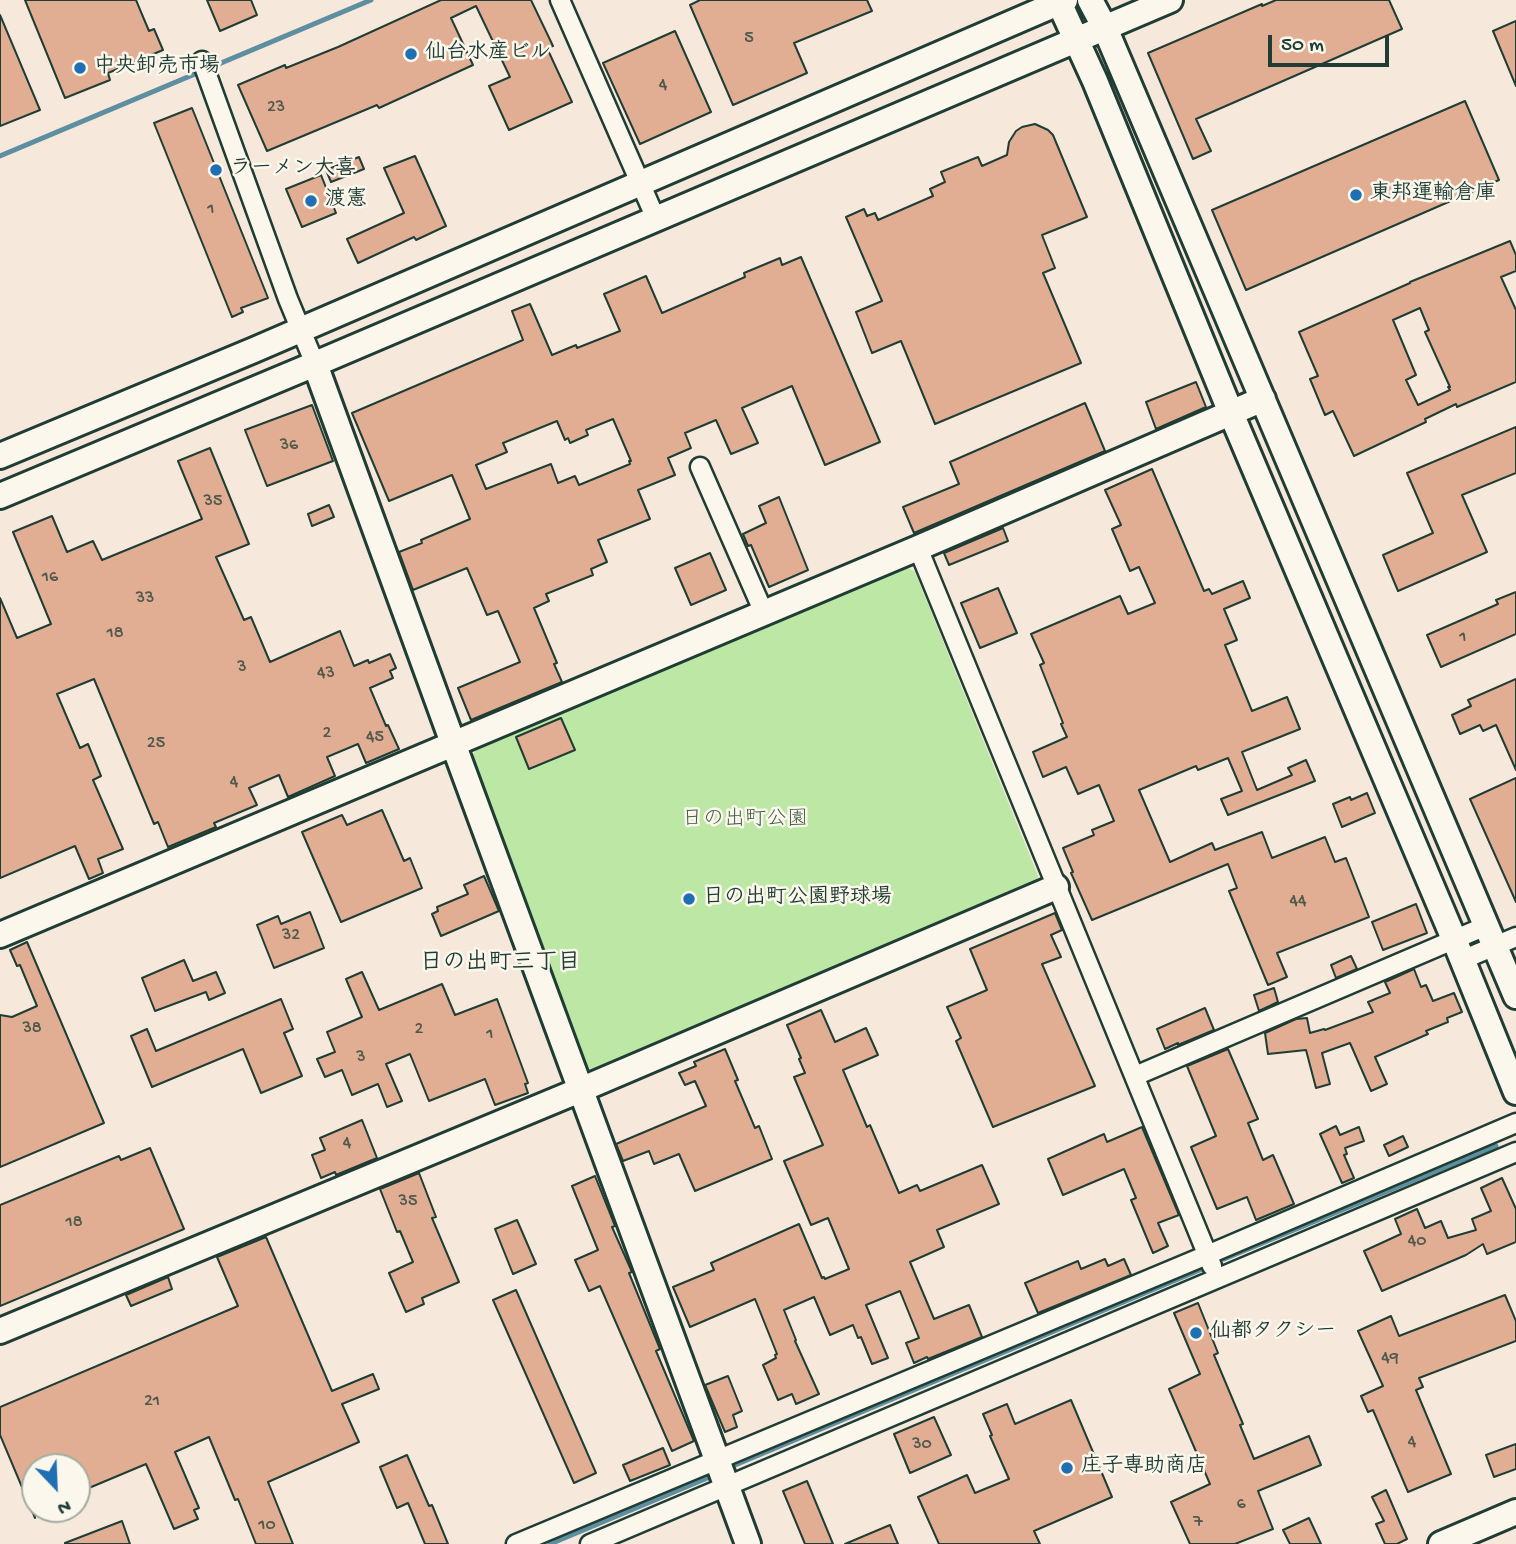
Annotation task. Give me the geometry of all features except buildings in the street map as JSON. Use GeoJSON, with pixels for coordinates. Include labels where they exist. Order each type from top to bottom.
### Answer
{"type":"FeatureCollection","features":[{"type":"Feature","properties":{"kind":"street"},"geometry":{"type":"LineString","coordinates":[[560,0],[656,219]]}},
{"type":"Feature","properties":{"kind":"street"},"geometry":{"type":"LineString","coordinates":[[1090,0],[1105,29],[1263,399],[1499,936],[1516,996]]}},
{"type":"Feature","properties":{"kind":"street"},"geometry":{"type":"LineString","coordinates":[[0,496],[1170,0]]}},
{"type":"Feature","properties":{"kind":"street"},"geometry":{"type":"LineString","coordinates":[[0,456],[301,330],[1061,1],[1516,1092]]}},
{"type":"Feature","properties":{"kind":"street"},"geometry":{"type":"LineString","coordinates":[[205,69],[748,1544]]}},
{"type":"Feature","properties":{"kind":"street"},"geometry":{"type":"LineString","coordinates":[[0,935],[918,548],[1263,399]]}},
{"type":"Feature","properties":{"kind":"street"},"geometry":{"type":"LineString","coordinates":[[700,467],[764,612]]}},
{"type":"Feature","properties":{"kind":"street"},"geometry":{"type":"LineString","coordinates":[[918,548],[1217,1279]]}},
{"type":"Feature","properties":{"kind":"street"},"geometry":{"type":"LineString","coordinates":[[0,1331],[580,1090],[1056,887]]}},
{"type":"Feature","properties":{"kind":"street"},"geometry":{"type":"LineString","coordinates":[[1135,1076],[1458,949],[1499,936]]}},
{"type":"Feature","properties":{"kind":"street"},"geometry":{"type":"LineString","coordinates":[[516,1544],[1516,1123]]}},
{"type":"Feature","properties":{"kind":"street"},"geometry":{"type":"LineString","coordinates":[[590,1544],[1516,1152]]}},
{"type":"Feature","properties":{"kind":"street"},"geometry":{"type":"LineString","coordinates":[[1441,1544],[1516,1512]]}},
{"type":"Feature","properties":{"kind":"green space","name":"日の出町公園"},"geometry":{"type":"Polygon","coordinates":[[[901,564],[915,572],[1038,876],[1035,887],[596,1075],[582,1071],[472,758],[478,744],[901,564]]]}},
{"type":"Feature","properties":{"kind":"waterway"},"geometry":{"type":"LineString","coordinates":[[0,156],[371,0]]}},
{"type":"Feature","properties":{"kind":"waterway"},"geometry":{"type":"LineString","coordinates":[[1224,1259],[1496,1146]]}},
{"type":"Feature","properties":{"kind":"waterway"},"geometry":{"type":"LineString","coordinates":[[735,1465],[1202,1269]]}},
{"type":"Feature","properties":{"kind":"waterway"},"geometry":{"type":"LineString","coordinates":[[550,1544],[712,1476]]}},
{"type":"Feature","properties":{"kind":"place","name":"仙台水産ビル"},"geometry":{"type":"Point","coordinates":[411,54]}},
{"type":"Feature","properties":{"kind":"place","name":"中央卸売市場"},"geometry":{"type":"Point","coordinates":[80,68]}},
{"type":"Feature","properties":{"kind":"place","name":"ラーメン大喜"},"geometry":{"type":"Point","coordinates":[216,170]}},
{"type":"Feature","properties":{"kind":"place","name":"東邦運輸倉庫"},"geometry":{"type":"Point","coordinates":[1356,195]}},
{"type":"Feature","properties":{"kind":"place","name":"渡憲"},"geometry":{"type":"Point","coordinates":[311,201]}},
{"type":"Feature","properties":{"kind":"place","name":"日の出町公園野球場"},"geometry":{"type":"Point","coordinates":[689,899]}},
{"type":"Feature","properties":{"kind":"place","name":"仙都タクシー"},"geometry":{"type":"Point","coordinates":[1196,1333]}},
{"type":"Feature","properties":{"kind":"place","name":"庄子専助商店"},"geometry":{"type":"Point","coordinates":[1067,1468]}},
{"type":"Feature","properties":{"kind":"district","name":"日の出町三丁目"},"geometry":{"type":"Point","coordinates":[500,964]}}]}
